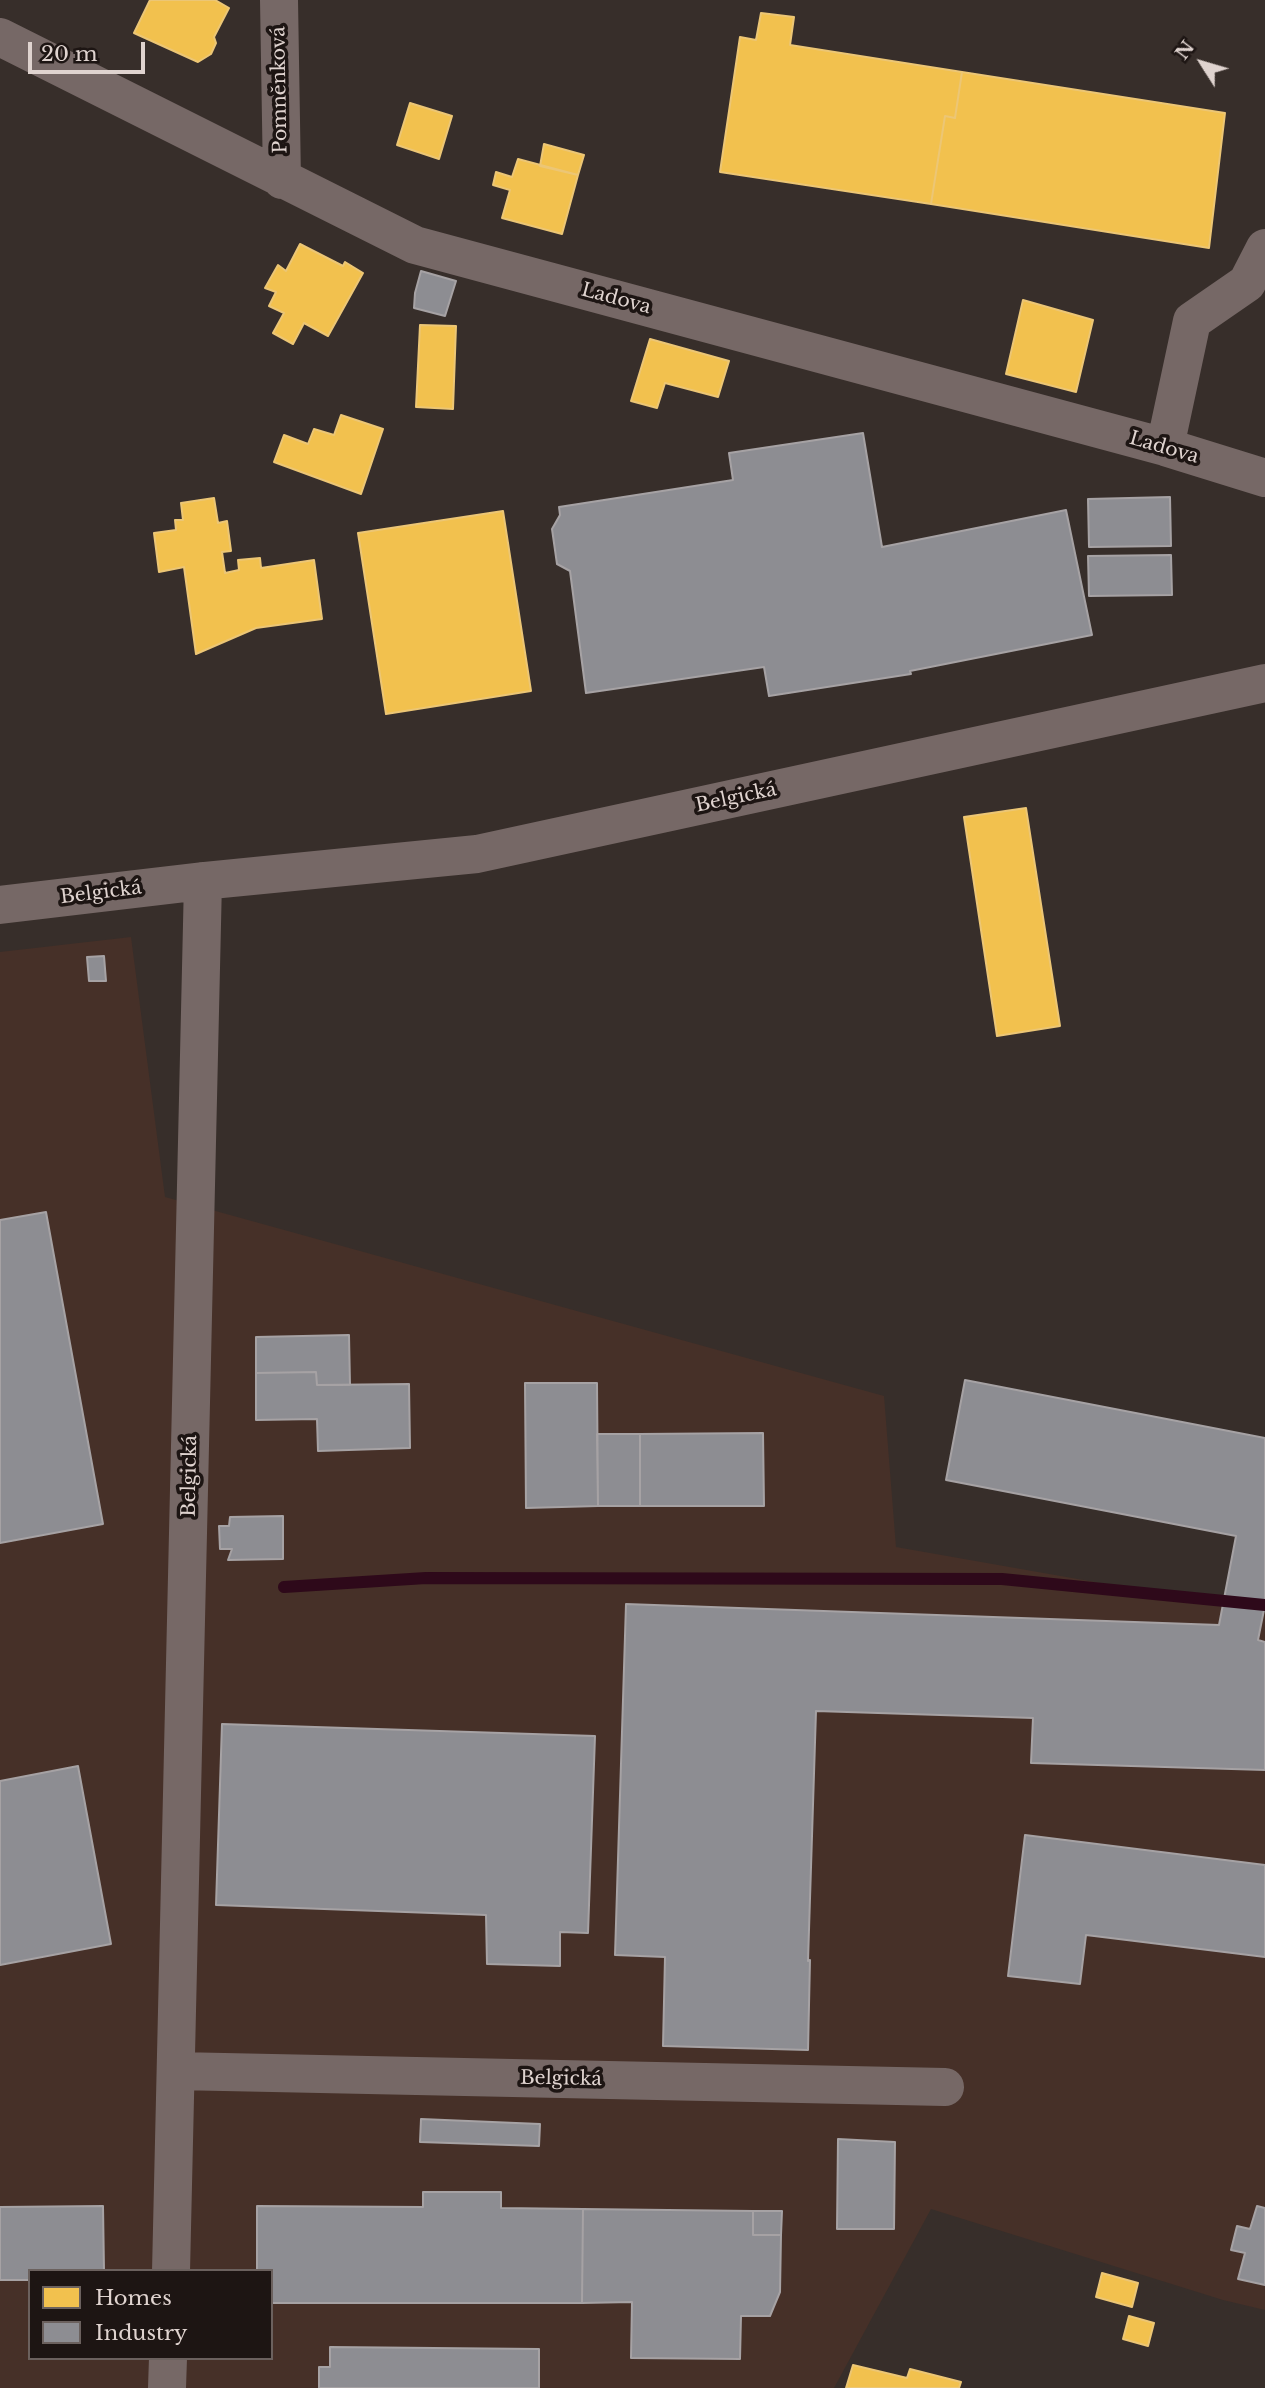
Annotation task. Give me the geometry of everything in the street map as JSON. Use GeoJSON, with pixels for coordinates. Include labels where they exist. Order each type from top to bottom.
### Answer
{"type":"FeatureCollection","features":[{"type":"Feature","properties":{"kind":"street","name":"Pomněnková"},"geometry":{"type":"LineString","coordinates":[[279,0],[282,180]]}},
{"type":"Feature","properties":{"kind":"street","name":"Ladova"},"geometry":{"type":"LineString","coordinates":[[0,37],[415,245],[1165,447],[1265,478]]}},
{"type":"Feature","properties":{"kind":"street"},"geometry":{"type":"LineString","coordinates":[[1165,447],[1192,321],[1247,283],[1265,248]]}},
{"type":"Feature","properties":{"kind":"street","name":"Belgická"},"geometry":{"type":"LineString","coordinates":[[0,905],[203,881],[477,854],[1265,683]]}},
{"type":"Feature","properties":{"kind":"street","name":"Belgická"},"geometry":{"type":"LineString","coordinates":[[171,2269],[203,881]]}},
{"type":"Feature","properties":{"kind":"street","name":"Belgická"},"geometry":{"type":"LineString","coordinates":[[176,2071],[945,2087]]}},
{"type":"Feature","properties":{"kind":"street"},"geometry":{"type":"LineString","coordinates":[[167,2388],[168,2360]]}},
{"type":"Feature","properties":{"kind":"shaded area"},"geometry":{"type":"Polygon","coordinates":[[[131,937],[165,1197],[884,1396],[896,1547],[1265,1612],[1265,2310],[1223,2300],[931,2209],[834,2388],[0,2388],[0,952],[131,937]]]}},
{"type":"Feature","properties":{"kind":"building: Homes"},"geometry":{"type":"Polygon","coordinates":[[[150,0],[215,0],[229,8],[214,37],[216,43],[211,54],[198,62],[134,33],[150,0]]]}},
{"type":"Feature","properties":{"kind":"building: Homes"},"geometry":{"type":"Polygon","coordinates":[[[761,13],[794,17],[790,45],[962,72],[955,118],[945,116],[931,204],[720,172],[740,37],[756,40],[761,13]]]}},
{"type":"Feature","properties":{"kind":"building: Homes"},"geometry":{"type":"Polygon","coordinates":[[[962,72],[1225,113],[1209,248],[931,204],[945,116],[955,118],[962,72]]]}},
{"type":"Feature","properties":{"kind":"building: Homes"},"geometry":{"type":"Polygon","coordinates":[[[410,103],[452,116],[439,159],[397,145],[410,103]]]}},
{"type":"Feature","properties":{"kind":"building: Homes"},"geometry":{"type":"Polygon","coordinates":[[[544,144],[584,155],[578,175],[540,166],[544,144]]]}},
{"type":"Feature","properties":{"kind":"building: Homes"},"geometry":{"type":"Polygon","coordinates":[[[518,159],[578,175],[562,234],[502,218],[510,190],[493,185],[496,172],[512,177],[518,159]]]}},
{"type":"Feature","properties":{"kind":"building: Homes"},"geometry":{"type":"Polygon","coordinates":[[[300,244],[343,266],[345,262],[363,273],[328,336],[304,323],[293,344],[273,333],[284,313],[269,306],[276,292],[265,288],[278,265],[286,271],[300,244]]]}},
{"type":"Feature","properties":{"kind":"building: Homes"},"geometry":{"type":"Polygon","coordinates":[[[1023,300],[1093,320],[1076,392],[1006,374],[1023,300]]]}},
{"type":"Feature","properties":{"kind":"building: Homes"},"geometry":{"type":"Polygon","coordinates":[[[420,325],[456,326],[453,409],[416,407],[420,325]]]}},
{"type":"Feature","properties":{"kind":"building: Homes"},"geometry":{"type":"Polygon","coordinates":[[[650,339],[729,361],[718,397],[665,383],[657,408],[631,401],[650,339]]]}},
{"type":"Feature","properties":{"kind":"building: Homes"},"geometry":{"type":"Polygon","coordinates":[[[341,415],[383,429],[361,494],[274,462],[284,435],[308,444],[314,429],[334,435],[341,415]]]}},
{"type":"Feature","properties":{"kind":"building: Homes"},"geometry":{"type":"Polygon","coordinates":[[[214,498],[218,523],[227,521],[231,551],[222,552],[225,573],[239,570],[238,560],[260,558],[261,568],[314,560],[322,619],[256,628],[196,654],[184,567],[159,572],[154,533],[176,530],[175,520],[183,520],[181,503],[214,498]]]}},
{"type":"Feature","properties":{"kind":"building: Homes"},"geometry":{"type":"Polygon","coordinates":[[[503,511],[531,691],[386,714],[358,533],[503,511]]]}},
{"type":"Feature","properties":{"kind":"building: Homes"},"geometry":{"type":"Polygon","coordinates":[[[1026,808],[1060,1026],[997,1036],[964,817],[1026,808]]]}},
{"type":"Feature","properties":{"kind":"building: Homes"},"geometry":{"type":"Polygon","coordinates":[[[1102,2273],[1138,2283],[1132,2307],[1096,2297],[1102,2273]]]}},
{"type":"Feature","properties":{"kind":"building: Homes"},"geometry":{"type":"Polygon","coordinates":[[[1129,2316],[1154,2323],[1148,2346],[1123,2339],[1129,2316]]]}},
{"type":"Feature","properties":{"kind":"building: Homes"},"geometry":{"type":"Polygon","coordinates":[[[853,2365],[907,2378],[910,2369],[961,2382],[959,2388],[846,2388],[853,2365]]]}},
{"type":"Feature","properties":{"kind":"building: Industry"},"geometry":{"type":"Polygon","coordinates":[[[421,271],[456,281],[445,316],[414,308],[421,271]]]}},
{"type":"Feature","properties":{"kind":"building: Industry"},"geometry":{"type":"Polygon","coordinates":[[[863,433],[882,547],[1066,510],[1092,635],[910,671],[911,674],[769,696],[764,667],[586,693],[570,571],[557,564],[552,529],[560,515],[559,507],[733,480],[729,453],[863,433]]]}},
{"type":"Feature","properties":{"kind":"building: Industry"},"geometry":{"type":"Polygon","coordinates":[[[1170,497],[1171,546],[1089,547],[1088,499],[1170,497]]]}},
{"type":"Feature","properties":{"kind":"building: Industry"},"geometry":{"type":"Polygon","coordinates":[[[1171,555],[1172,595],[1089,596],[1088,556],[1171,555]]]}},
{"type":"Feature","properties":{"kind":"building: Industry"},"geometry":{"type":"Polygon","coordinates":[[[104,956],[106,981],[89,981],[87,957],[104,956]]]}},
{"type":"Feature","properties":{"kind":"building: Industry"},"geometry":{"type":"Polygon","coordinates":[[[46,1212],[103,1524],[0,1543],[0,1220],[46,1212]]]}},
{"type":"Feature","properties":{"kind":"building: Industry"},"geometry":{"type":"Polygon","coordinates":[[[349,1335],[350,1385],[317,1385],[316,1372],[256,1373],[256,1337],[349,1335]]]}},
{"type":"Feature","properties":{"kind":"building: Industry"},"geometry":{"type":"Polygon","coordinates":[[[316,1372],[317,1385],[409,1384],[410,1448],[318,1451],[317,1419],[256,1420],[256,1373],[316,1372]]]}},
{"type":"Feature","properties":{"kind":"building: Industry"},"geometry":{"type":"Polygon","coordinates":[[[965,1380],[1265,1438],[1265,1605],[1258,1640],[1265,1642],[1265,1770],[1031,1763],[1033,1718],[816,1711],[808,2050],[663,2046],[665,1957],[615,1955],[626,1604],[1219,1625],[1236,1536],[946,1480],[965,1380]]]}},
{"type":"Feature","properties":{"kind":"building: Industry"},"geometry":{"type":"Polygon","coordinates":[[[525,1383],[597,1383],[598,1506],[526,1508],[525,1383]]]}},
{"type":"Feature","properties":{"kind":"building: Industry"},"geometry":{"type":"Polygon","coordinates":[[[763,1433],[764,1506],[640,1506],[640,1434],[763,1433]]]}},
{"type":"Feature","properties":{"kind":"building: Industry"},"geometry":{"type":"Polygon","coordinates":[[[597,1434],[640,1434],[640,1506],[598,1506],[597,1434]]]}},
{"type":"Feature","properties":{"kind":"building: Industry"},"geometry":{"type":"Polygon","coordinates":[[[283,1516],[283,1559],[228,1560],[232,1549],[220,1549],[219,1526],[229,1526],[230,1517],[283,1516]]]}},
{"type":"Feature","properties":{"kind":"building: Industry"},"geometry":{"type":"Polygon","coordinates":[[[222,1724],[595,1736],[588,1933],[560,1932],[560,1966],[487,1964],[486,1915],[216,1905],[222,1724]]]}},
{"type":"Feature","properties":{"kind":"building: Industry"},"geometry":{"type":"Polygon","coordinates":[[[78,1766],[111,1944],[0,1965],[0,1781],[78,1766]]]}},
{"type":"Feature","properties":{"kind":"building: Industry"},"geometry":{"type":"Polygon","coordinates":[[[1025,1835],[1265,1865],[1265,1957],[1086,1935],[1080,1984],[1008,1976],[1025,1835]]]}},
{"type":"Feature","properties":{"kind":"building: Industry"},"geometry":{"type":"Polygon","coordinates":[[[421,2119],[540,2124],[539,2146],[420,2142],[421,2119]]]}},
{"type":"Feature","properties":{"kind":"building: Industry"},"geometry":{"type":"Polygon","coordinates":[[[838,2139],[895,2142],[894,2229],[837,2229],[838,2139]]]}},
{"type":"Feature","properties":{"kind":"building: Industry"},"geometry":{"type":"Polygon","coordinates":[[[423,2192],[501,2192],[501,2208],[583,2209],[582,2303],[273,2303],[273,2269],[257,2269],[257,2206],[423,2207],[423,2192]]]}},
{"type":"Feature","properties":{"kind":"building: Industry"},"geometry":{"type":"Polygon","coordinates":[[[103,2206],[104,2269],[28,2269],[28,2280],[0,2280],[0,2207],[103,2206]]]}},
{"type":"Feature","properties":{"kind":"building: Industry"},"geometry":{"type":"Polygon","coordinates":[[[1257,2206],[1265,2208],[1265,2285],[1238,2279],[1245,2253],[1231,2250],[1237,2226],[1250,2229],[1257,2206]]]}},
{"type":"Feature","properties":{"kind":"building: Industry"},"geometry":{"type":"Polygon","coordinates":[[[583,2209],[753,2211],[753,2235],[781,2235],[780,2292],[770,2316],[741,2316],[740,2359],[631,2358],[632,2302],[582,2303],[583,2209]]]}},
{"type":"Feature","properties":{"kind":"building: Industry"},"geometry":{"type":"Polygon","coordinates":[[[753,2211],[782,2211],[781,2235],[753,2235],[753,2211]]]}},
{"type":"Feature","properties":{"kind":"building: Industry"},"geometry":{"type":"Polygon","coordinates":[[[330,2347],[539,2349],[539,2388],[319,2388],[319,2367],[330,2367],[330,2347]]]}},
{"type":"Feature","properties":{"kind":"waterway"},"geometry":{"type":"LineString","coordinates":[[284,1587],[426,1578],[1002,1579],[1265,1605]]}}]}
